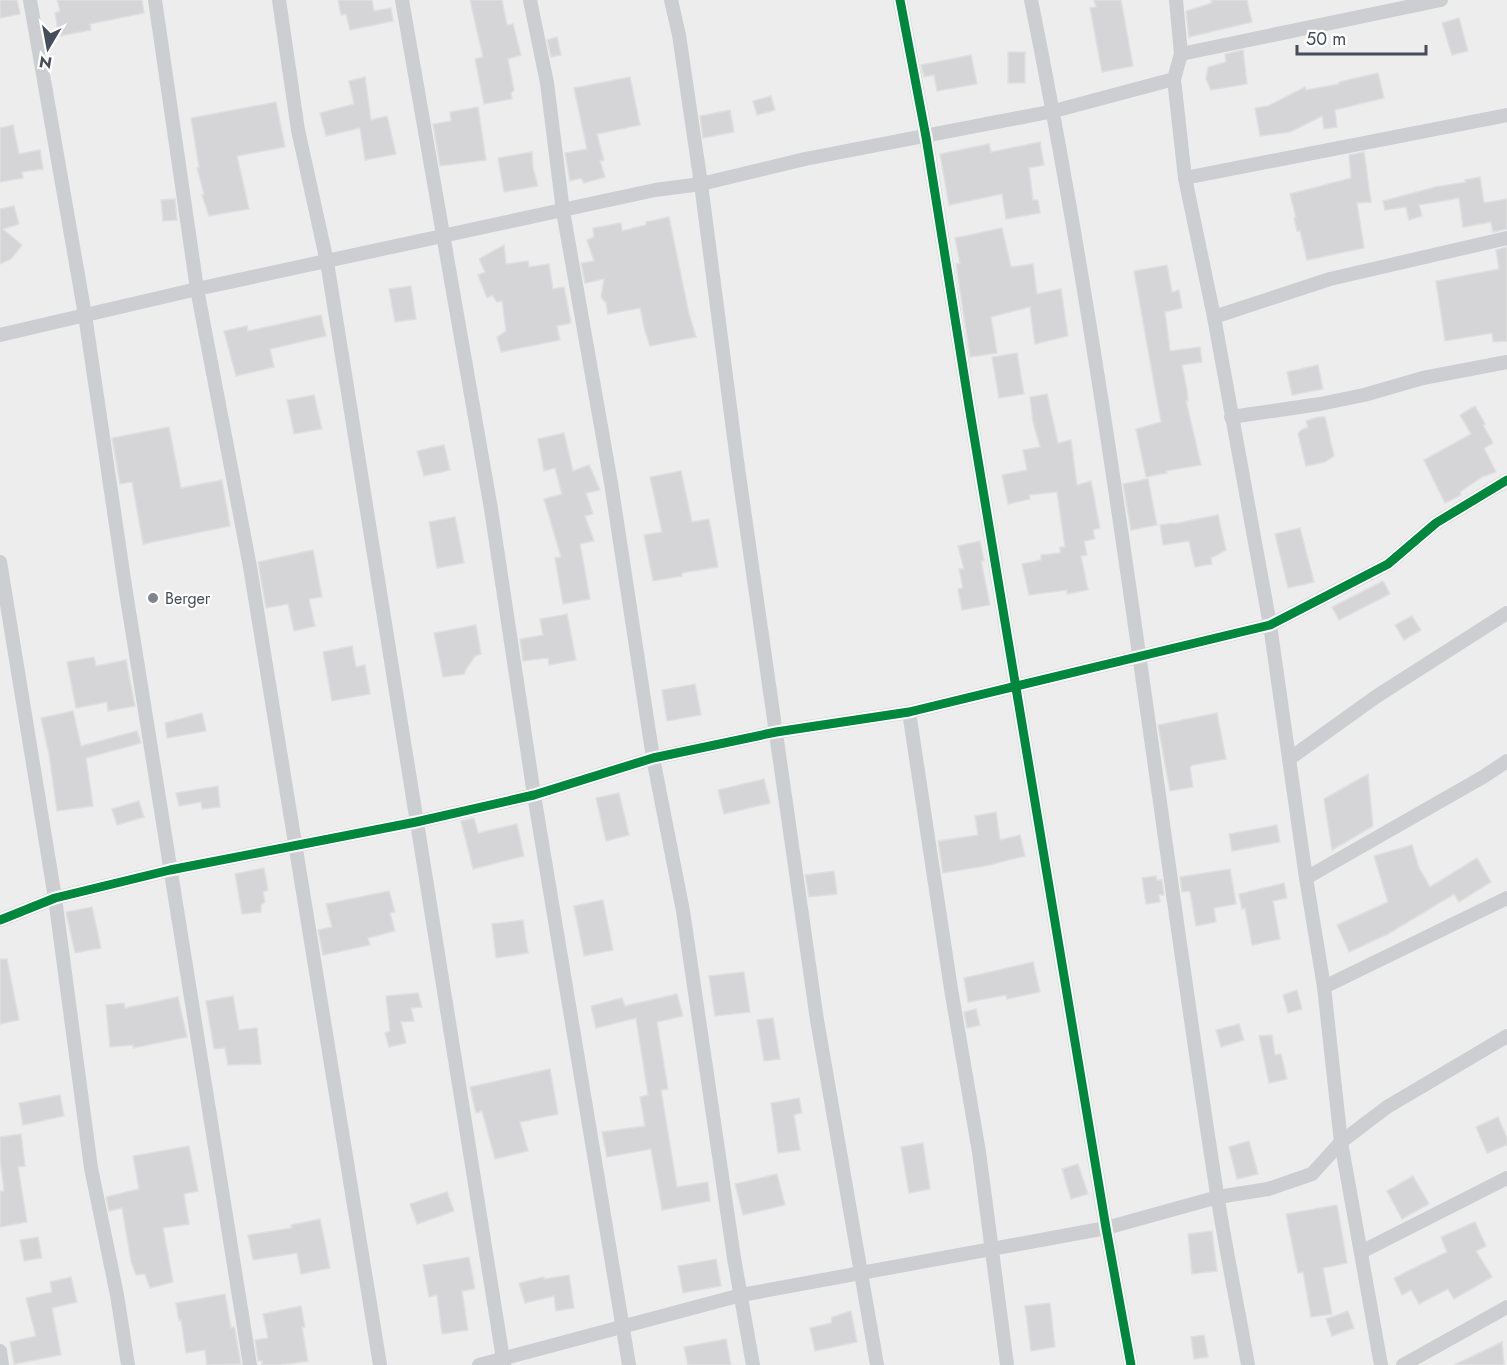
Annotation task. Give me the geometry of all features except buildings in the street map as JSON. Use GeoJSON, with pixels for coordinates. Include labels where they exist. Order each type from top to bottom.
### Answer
{"type":"FeatureCollection","features":[{"type":"Feature","properties":{"kind":"street"},"geometry":{"type":"LineString","coordinates":[[30,0],[85,315],[170,870],[250,1365]]}},
{"type":"Feature","properties":{"kind":"street"},"geometry":{"type":"LineString","coordinates":[[155,0],[197,289],[250,567],[380,1365]]}},
{"type":"Feature","properties":{"kind":"street"},"geometry":{"type":"LineString","coordinates":[[279,0],[298,130],[327,262],[503,1361]]}},
{"type":"Feature","properties":{"kind":"street"},"geometry":{"type":"LineString","coordinates":[[402,0],[491,509],[534,795],[628,1365]]}},
{"type":"Feature","properties":{"kind":"street"},"geometry":{"type":"LineString","coordinates":[[530,0],[547,83],[563,211],[611,483],[652,758],[683,911],[734,1258],[753,1365]]}},
{"type":"Feature","properties":{"kind":"street"},"geometry":{"type":"LineString","coordinates":[[671,0],[679,35],[701,184],[738,468],[817,1020],[878,1365]]}},
{"type":"Feature","properties":{"kind":"street"},"geometry":{"type":"LineString","coordinates":[[900,0],[926,137],[1106,1228],[1131,1365]]}},
{"type":"Feature","properties":{"kind":"street"},"geometry":{"type":"LineString","coordinates":[[1031,0],[1054,111],[1097,367],[1218,1197],[1248,1365]]}},
{"type":"Feature","properties":{"kind":"street"},"geometry":{"type":"LineString","coordinates":[[1176,0],[1181,54],[1174,79],[1185,178],[1214,317],[1270,625],[1324,987],[1341,1142],[1381,1365]]}},
{"type":"Feature","properties":{"kind":"street"},"geometry":{"type":"LineString","coordinates":[[1181,54],[1441,0]]}},
{"type":"Feature","properties":{"kind":"street"},"geometry":{"type":"LineString","coordinates":[[0,335],[197,289],[655,190],[701,184],[805,159],[1054,111],[1174,79]]}},
{"type":"Feature","properties":{"kind":"street"},"geometry":{"type":"LineString","coordinates":[[1185,178],[1507,116]]}},
{"type":"Feature","properties":{"kind":"street"},"geometry":{"type":"LineString","coordinates":[[1214,317],[1330,279],[1507,238]]}},
{"type":"Feature","properties":{"kind":"street"},"geometry":{"type":"LineString","coordinates":[[1231,417],[1353,398],[1424,378],[1507,362]]}},
{"type":"Feature","properties":{"kind":"street"},"geometry":{"type":"LineString","coordinates":[[0,920],[55,898],[170,870],[416,822],[534,795],[652,758],[776,732],[909,712],[1270,625],[1388,564],[1436,523],[1507,480]]}},
{"type":"Feature","properties":{"kind":"street"},"geometry":{"type":"LineString","coordinates":[[0,562],[55,898],[91,1168],[117,1295],[128,1365]]}},
{"type":"Feature","properties":{"kind":"street"},"geometry":{"type":"LineString","coordinates":[[1289,759],[1377,696],[1507,613]]}},
{"type":"Feature","properties":{"kind":"street"},"geometry":{"type":"LineString","coordinates":[[909,712],[951,989],[979,1152],[1007,1365]]}},
{"type":"Feature","properties":{"kind":"street"},"geometry":{"type":"LineString","coordinates":[[1306,878],[1507,761]]}},
{"type":"Feature","properties":{"kind":"street"},"geometry":{"type":"LineString","coordinates":[[1324,987],[1507,898]]}},
{"type":"Feature","properties":{"kind":"street"},"geometry":{"type":"LineString","coordinates":[[479,1365],[503,1361],[622,1326],[741,1295],[1106,1228],[1218,1197],[1268,1189],[1311,1174],[1341,1142],[1387,1107],[1507,1036]]}},
{"type":"Feature","properties":{"kind":"street"},"geometry":{"type":"LineString","coordinates":[[1361,1252],[1507,1178]]}},
{"type":"Feature","properties":{"kind":"street"},"geometry":{"type":"LineString","coordinates":[[1403,1365],[1507,1307]]}},
{"type":"Feature","properties":{"kind":"street"},"geometry":{"type":"LineString","coordinates":[[0,1351],[2,1365]]}},
{"type":"Feature","properties":{"kind":"cycle path"},"geometry":{"type":"LineString","coordinates":[[900,0],[926,137],[1106,1228],[1131,1365]]}},
{"type":"Feature","properties":{"kind":"cycle path"},"geometry":{"type":"LineString","coordinates":[[0,920],[55,898],[170,870],[416,822],[534,795],[653,758],[776,732],[909,712],[1270,625],[1388,564],[1436,523],[1507,480]]}},
{"type":"Feature","properties":{"kind":"place","name":"Berger"},"geometry":{"type":"Point","coordinates":[153,598]}}]}
